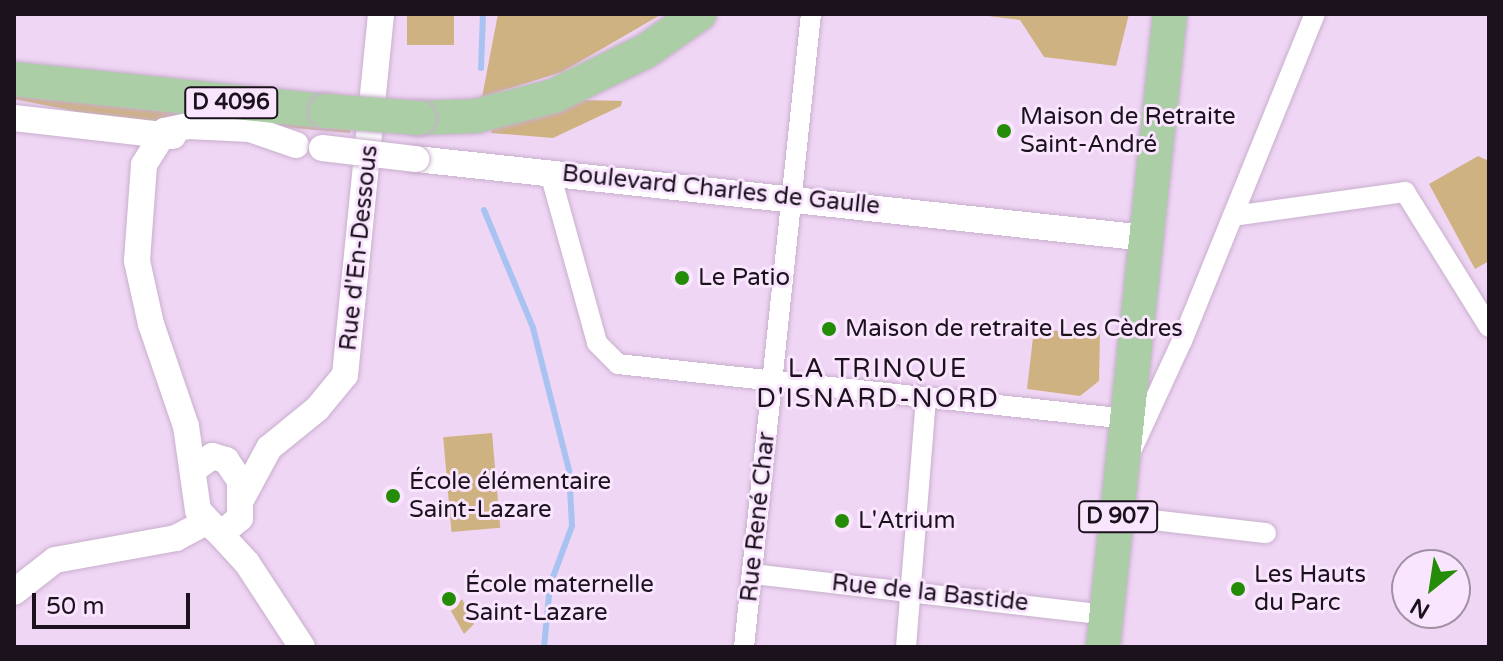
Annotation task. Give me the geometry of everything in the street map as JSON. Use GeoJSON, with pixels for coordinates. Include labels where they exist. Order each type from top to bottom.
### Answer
{"type":"FeatureCollection","features":[{"type":"Feature","properties":{"kind":"main road","name":"D 4096"},"geometry":{"type":"LineString","coordinates":[[14,79],[326,111],[419,118],[476,116],[554,96],[646,51],[699,14]]}},
{"type":"Feature","properties":{"kind":"main road","name":"D 907"},"geometry":{"type":"LineString","coordinates":[[1105,631],[1170,14]]}},
{"type":"Feature","properties":{"kind":"street","name":"Rue d'En-Dessous"},"geometry":{"type":"LineString","coordinates":[[210,462],[269,448],[317,409],[345,375],[381,14]]}},
{"type":"Feature","properties":{"kind":"street","name":"Rue René Char"},"geometry":{"type":"LineString","coordinates":[[744,647],[811,14]]}},
{"type":"Feature","properties":{"kind":"street"},"geometry":{"type":"LineString","coordinates":[[1124,468],[1233,216],[1315,14]]}},
{"type":"Feature","properties":{"kind":"street","name":"Boulevard Charles de Gaulle"},"geometry":{"type":"LineString","coordinates":[[14,116],[112,132],[153,145],[173,127],[250,129],[296,145],[792,196],[1146,238]]}},
{"type":"Feature","properties":{"kind":"street"},"geometry":{"type":"LineString","coordinates":[[153,145],[138,228],[139,278],[186,426],[210,462],[236,472],[247,563]]}},
{"type":"Feature","properties":{"kind":"street"},"geometry":{"type":"LineString","coordinates":[[550,173],[597,343],[605,355],[624,367],[1128,419]]}},
{"type":"Feature","properties":{"kind":"street"},"geometry":{"type":"LineString","coordinates":[[1233,216],[1405,192],[1489,327]]}},
{"type":"Feature","properties":{"kind":"street"},"geometry":{"type":"LineString","coordinates":[[906,647],[926,399]]}},
{"type":"Feature","properties":{"kind":"street","name":"Rue d'En-Dessous"},"geometry":{"type":"LineString","coordinates":[[241,508],[269,448]]}},
{"type":"Feature","properties":{"kind":"street"},"geometry":{"type":"LineString","coordinates":[[210,462],[194,498],[210,526],[247,563],[302,647]]}},
{"type":"Feature","properties":{"kind":"street"},"geometry":{"type":"LineString","coordinates":[[14,592],[55,560],[176,538],[210,526],[227,529],[241,508]]}},
{"type":"Feature","properties":{"kind":"street"},"geometry":{"type":"LineString","coordinates":[[1118,516],[1266,533]]}},
{"type":"Feature","properties":{"kind":"street","name":"Rue de la Bastide"},"geometry":{"type":"LineString","coordinates":[[753,574],[911,590],[1105,631]]}},
{"type":"Feature","properties":{"kind":"shaded area"},"geometry":{"type":"Polygon","coordinates":[[[407,14],[454,14],[454,45],[407,45],[407,14]]]}},
{"type":"Feature","properties":{"kind":"shaded area"},"geometry":{"type":"Polygon","coordinates":[[[498,14],[662,14],[562,72],[482,97],[498,14]]]}},
{"type":"Feature","properties":{"kind":"shaded area"},"geometry":{"type":"Polygon","coordinates":[[[972,14],[1129,14],[1116,66],[1044,57],[1020,20],[972,14]]]}},
{"type":"Feature","properties":{"kind":"shaded area"},"geometry":{"type":"Polygon","coordinates":[[[14,89],[350,126],[350,133],[174,117],[148,126],[14,99],[14,89]]]}},
{"type":"Feature","properties":{"kind":"shaded area"},"geometry":{"type":"Polygon","coordinates":[[[583,100],[622,101],[621,106],[553,138],[491,133],[492,127],[583,100]]]}},
{"type":"Feature","properties":{"kind":"shaded area"},"geometry":{"type":"Polygon","coordinates":[[[1478,156],[1489,161],[1489,261],[1475,269],[1429,184],[1478,156]]]}},
{"type":"Feature","properties":{"kind":"shaded area"},"geometry":{"type":"Polygon","coordinates":[[[1034,329],[1100,334],[1099,381],[1080,396],[1027,389],[1034,329]]]}},
{"type":"Feature","properties":{"kind":"shaded area"},"geometry":{"type":"Polygon","coordinates":[[[492,433],[500,528],[451,532],[443,437],[492,433]]]}},
{"type":"Feature","properties":{"kind":"shaded area"},"geometry":{"type":"Polygon","coordinates":[[[462,599],[474,624],[464,634],[451,611],[462,599]]]}},
{"type":"Feature","properties":{"kind":"waterway"},"geometry":{"type":"LineString","coordinates":[[481,68],[483,14]]}},
{"type":"Feature","properties":{"kind":"waterway"},"geometry":{"type":"LineString","coordinates":[[484,210],[533,328],[569,470],[572,526],[550,585],[544,647]]}},
{"type":"Feature","properties":{"kind":"place","name":"Maison de Retraite Saint-André"},"geometry":{"type":"Point","coordinates":[1004,131]}},
{"type":"Feature","properties":{"kind":"place","name":"Le Patio"},"geometry":{"type":"Point","coordinates":[682,278]}},
{"type":"Feature","properties":{"kind":"place","name":"Maison de retraite Les Cèdres"},"geometry":{"type":"Point","coordinates":[829,329]}},
{"type":"Feature","properties":{"kind":"place","name":"École élémentaire Saint-Lazare"},"geometry":{"type":"Point","coordinates":[393,496]}},
{"type":"Feature","properties":{"kind":"place","name":"L'Atrium"},"geometry":{"type":"Point","coordinates":[842,521]}},
{"type":"Feature","properties":{"kind":"place","name":"Les Hauts du Parc"},"geometry":{"type":"Point","coordinates":[1238,589]}},
{"type":"Feature","properties":{"kind":"place","name":"École maternelle Saint-Lazare"},"geometry":{"type":"Point","coordinates":[449,599]}},
{"type":"Feature","properties":{"kind":"district","name":"LA TRINQUE D'ISNARD-NORD"},"geometry":{"type":"Point","coordinates":[878,384]}}]}
